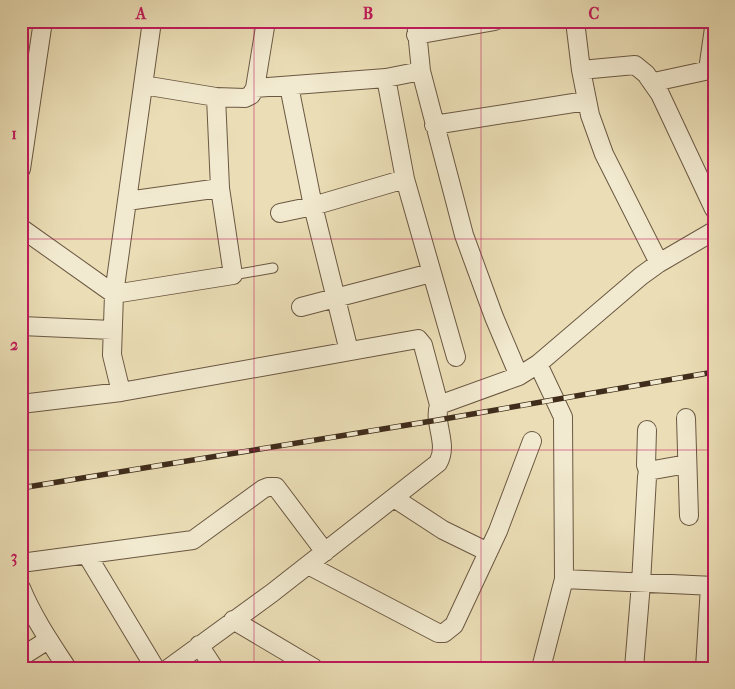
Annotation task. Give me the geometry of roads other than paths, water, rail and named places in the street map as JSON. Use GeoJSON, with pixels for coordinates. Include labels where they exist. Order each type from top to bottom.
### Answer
{"type":"FeatureCollection","features":[{"type":"Feature","properties":{"kind":"street"},"geometry":{"type":"LineString","coordinates":[[21,170],[26,109],[43,21]]}},
{"type":"Feature","properties":{"kind":"street"},"geometry":{"type":"LineString","coordinates":[[120,392],[112,355],[114,294],[152,21]]}},
{"type":"Feature","properties":{"kind":"street"},"geometry":{"type":"LineString","coordinates":[[143,85],[216,97],[245,98],[256,88],[266,21]]}},
{"type":"Feature","properties":{"kind":"street"},"geometry":{"type":"LineString","coordinates":[[495,21],[416,28],[421,72],[464,235],[494,317],[519,376]]}},
{"type":"Feature","properties":{"kind":"street"},"geometry":{"type":"LineString","coordinates":[[575,21],[586,101],[604,154],[659,263]]}},
{"type":"Feature","properties":{"kind":"street"},"geometry":{"type":"LineString","coordinates":[[654,82],[711,69],[714,28]]}},
{"type":"Feature","properties":{"kind":"street"},"geometry":{"type":"LineString","coordinates":[[581,70],[635,65],[654,82],[714,210]]}},
{"type":"Feature","properties":{"kind":"street"},"geometry":{"type":"LineString","coordinates":[[256,88],[386,78],[421,72]]}},
{"type":"Feature","properties":{"kind":"street"},"geometry":{"type":"LineString","coordinates":[[386,78],[405,179],[456,357]]}},
{"type":"Feature","properties":{"kind":"street"},"geometry":{"type":"LineString","coordinates":[[289,86],[313,206],[349,351]]}},
{"type":"Feature","properties":{"kind":"street"},"geometry":{"type":"LineString","coordinates":[[21,228],[114,294],[233,275],[220,188],[216,97]]}},
{"type":"Feature","properties":{"kind":"street"},"geometry":{"type":"LineString","coordinates":[[434,125],[586,101]]}},
{"type":"Feature","properties":{"kind":"street"},"geometry":{"type":"LineString","coordinates":[[280,213],[313,206],[405,179]]}},
{"type":"Feature","properties":{"kind":"street"},"geometry":{"type":"LineString","coordinates":[[127,201],[220,188]]}},
{"type":"Feature","properties":{"kind":"street"},"geometry":{"type":"LineString","coordinates":[[439,404],[519,376],[538,364],[641,276],[659,263],[714,231]]}},
{"type":"Feature","properties":{"kind":"street"},"geometry":{"type":"LineString","coordinates":[[300,307],[431,273]]}},
{"type":"Feature","properties":{"kind":"street"},"geometry":{"type":"LineString","coordinates":[[21,326],[112,330]]}},
{"type":"Feature","properties":{"kind":"street"},"geometry":{"type":"LineString","coordinates":[[21,404],[120,392],[418,339],[423,345],[439,404],[438,415],[442,456],[438,463],[308,565],[168,668]]}},
{"type":"Feature","properties":{"kind":"street"},"geometry":{"type":"LineString","coordinates":[[538,364],[563,417],[564,579],[541,668]]}},
{"type":"Feature","properties":{"kind":"street"},"geometry":{"type":"LineString","coordinates":[[686,418],[688,516]]}},
{"type":"Feature","properties":{"kind":"street"},"geometry":{"type":"LineString","coordinates":[[634,668],[648,471],[646,465],[647,430]]}},
{"type":"Feature","properties":{"kind":"street"},"geometry":{"type":"LineString","coordinates":[[308,565],[438,633],[444,634],[454,625],[488,552],[505,514],[532,441]]}},
{"type":"Feature","properties":{"kind":"street"},"geometry":{"type":"LineString","coordinates":[[648,471],[687,464]]}},
{"type":"Feature","properties":{"kind":"street"},"geometry":{"type":"LineString","coordinates":[[21,563],[193,540],[263,489],[272,486],[276,487],[324,552]]}},
{"type":"Feature","properties":{"kind":"street"},"geometry":{"type":"LineString","coordinates":[[394,498],[443,530],[488,552]]}},
{"type":"Feature","properties":{"kind":"street"},"geometry":{"type":"LineString","coordinates":[[87,555],[155,668]]}},
{"type":"Feature","properties":{"kind":"street"},"geometry":{"type":"LineString","coordinates":[[564,579],[712,586],[705,668]]}},
{"type":"Feature","properties":{"kind":"street"},"geometry":{"type":"LineString","coordinates":[[21,588],[48,640],[68,668]]}},
{"type":"Feature","properties":{"kind":"street"},"geometry":{"type":"LineString","coordinates":[[233,620],[314,668]]}},
{"type":"Feature","properties":{"kind":"street"},"geometry":{"type":"LineString","coordinates":[[21,657],[48,640]]}},
{"type":"Feature","properties":{"kind":"street"},"geometry":{"type":"LineString","coordinates":[[199,645],[214,668]]}},
{"type":"Feature","properties":{"kind":"lane"},"geometry":{"type":"LineString","coordinates":[[233,275],[273,268]]}},
{"type":"Feature","properties":{"kind":"railway"},"geometry":{"type":"LineString","coordinates":[[21,488],[438,420],[714,372]]}}]}
